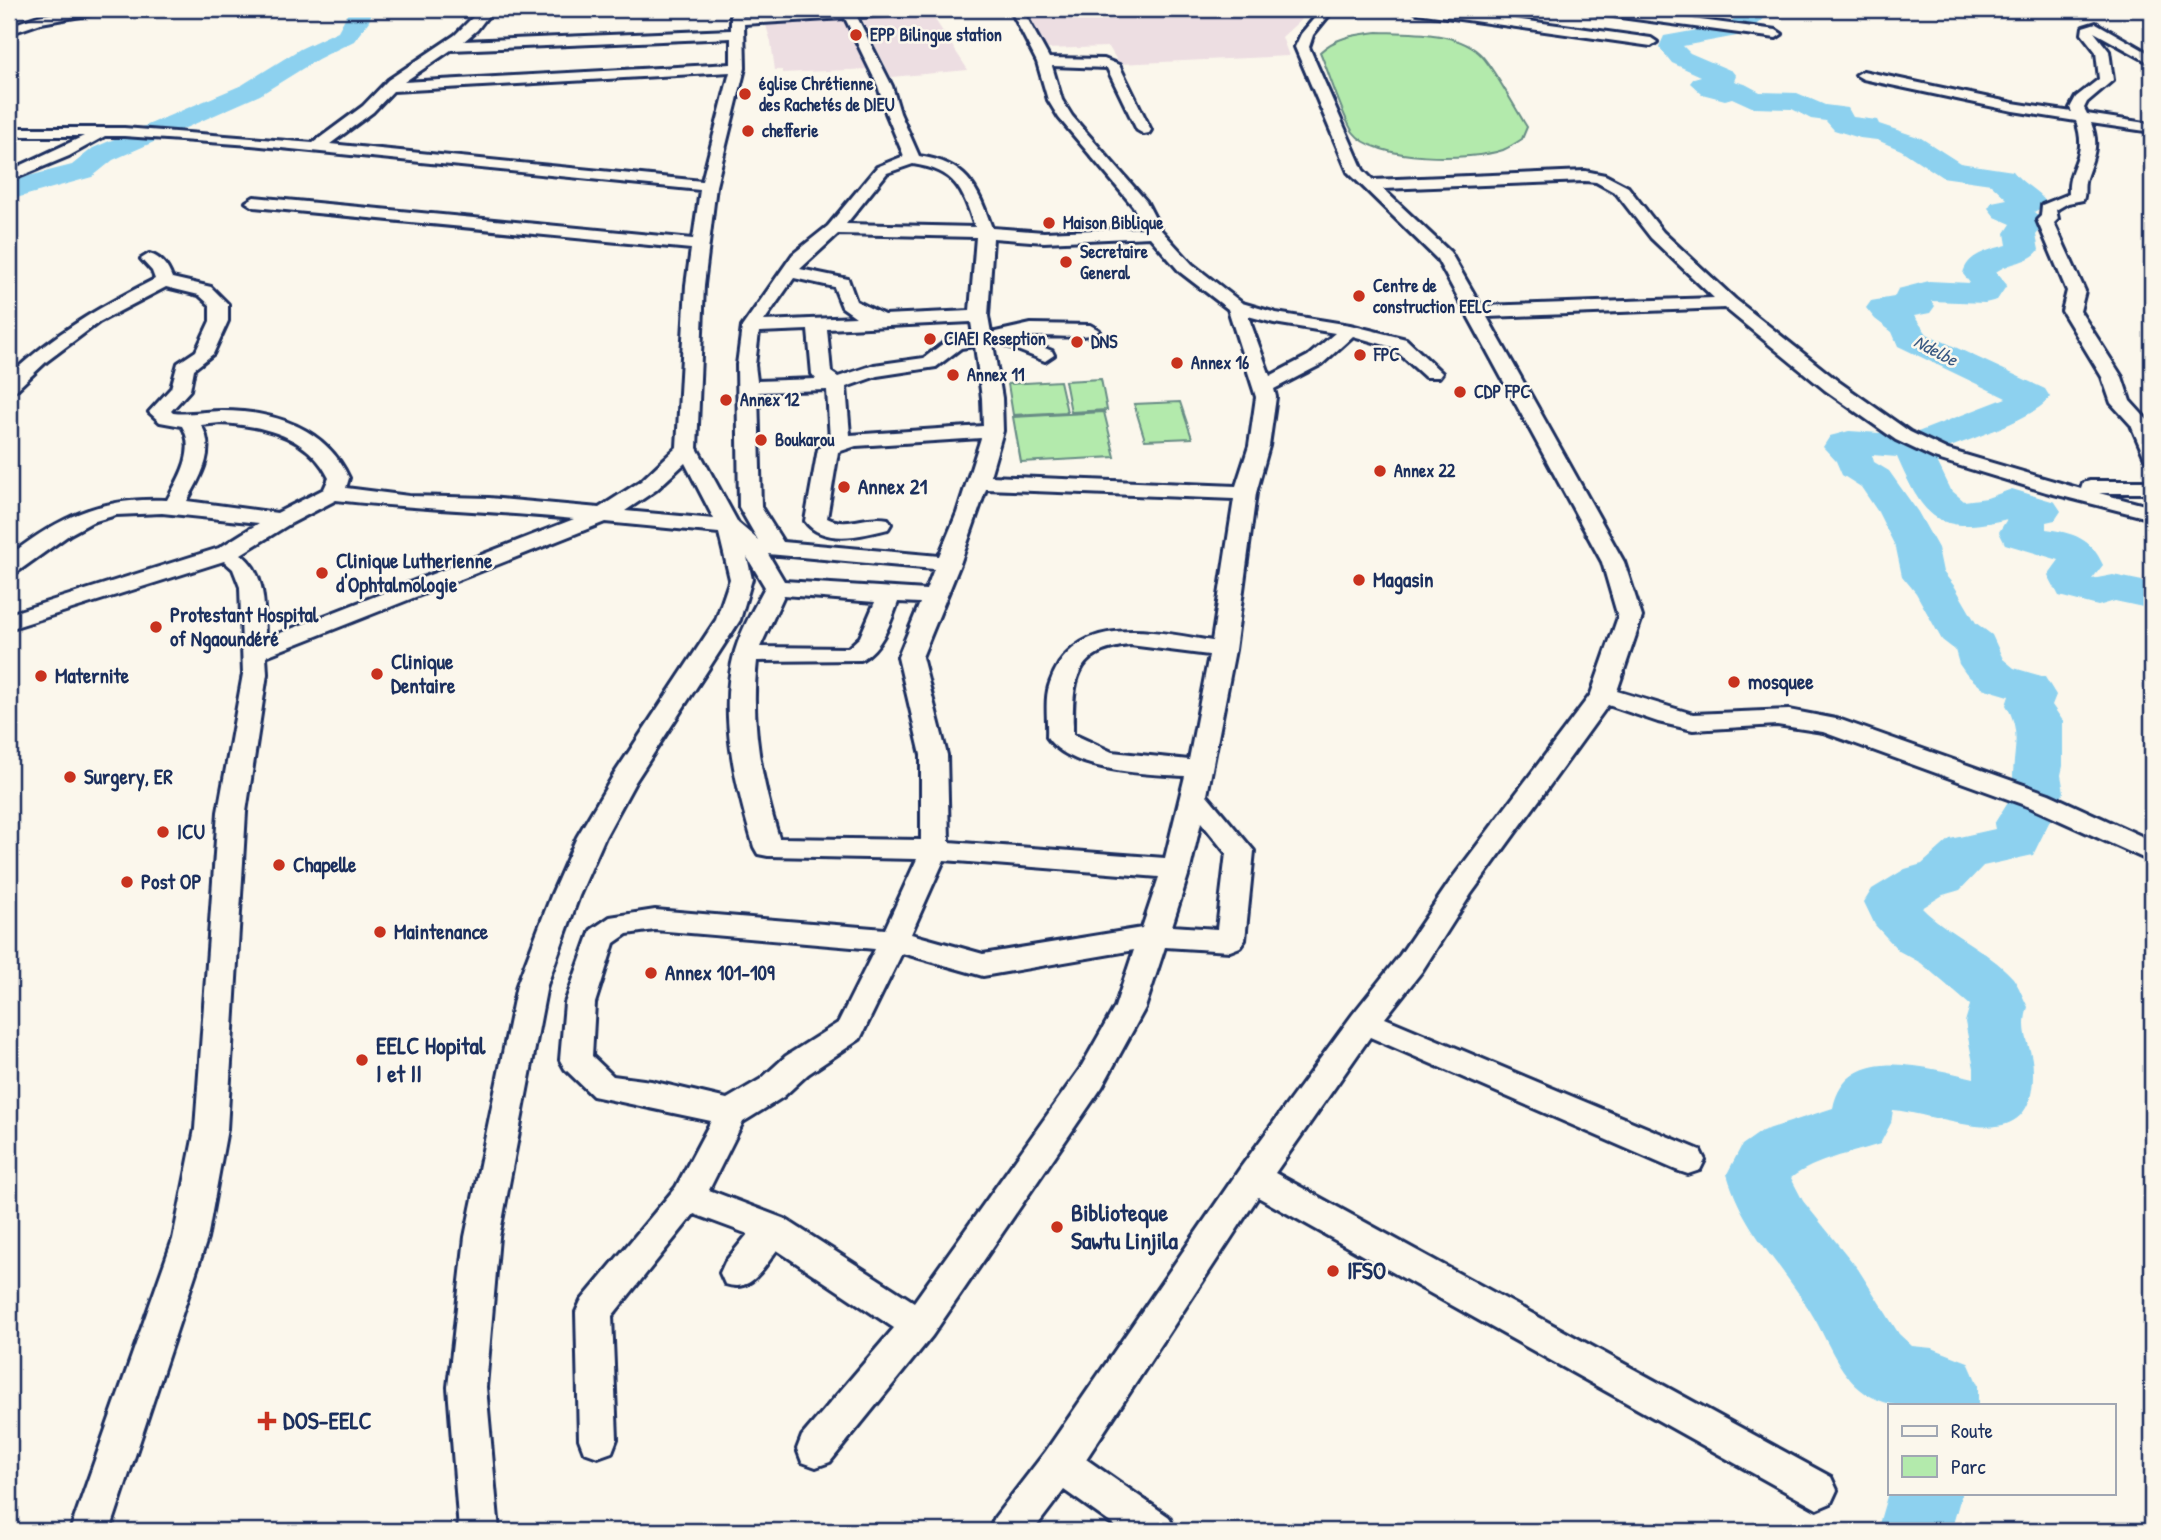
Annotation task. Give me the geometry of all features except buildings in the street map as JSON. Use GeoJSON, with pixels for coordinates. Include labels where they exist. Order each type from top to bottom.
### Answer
{"type":"FeatureCollection","features":[{"type":"Feature","properties":{"kind":"street"},"geometry":{"type":"LineString","coordinates":[[9,30],[38,20],[98,9]]}},
{"type":"Feature","properties":{"kind":"street"},"geometry":{"type":"LineString","coordinates":[[317,147],[368,109],[389,87],[473,27],[491,9]]}},
{"type":"Feature","properties":{"kind":"street"},"geometry":{"type":"LineString","coordinates":[[448,46],[736,21],[924,9]]}},
{"type":"Feature","properties":{"kind":"street"},"geometry":{"type":"LineString","coordinates":[[1016,9],[1044,62],[1055,100],[1066,118],[1140,204],[1154,232],[1186,268],[1236,307],[1274,318],[1350,330],[1399,343],[1432,373]]}},
{"type":"Feature","properties":{"kind":"street"},"geometry":{"type":"LineString","coordinates":[[1009,1531],[1060,1464],[1253,1177],[1364,1023],[1411,963],[1461,887],[1603,695],[1630,617],[1613,562],[1444,256],[1356,172],[1302,47],[1307,34],[1328,9]]}},
{"type":"Feature","properties":{"kind":"street"},"geometry":{"type":"LineString","coordinates":[[1417,9],[1651,42]]}},
{"type":"Feature","properties":{"kind":"street"},"geometry":{"type":"LineString","coordinates":[[1591,9],[1776,34]]}},
{"type":"Feature","properties":{"kind":"street"},"geometry":{"type":"LineString","coordinates":[[849,14],[885,86],[893,113],[913,159]]}},
{"type":"Feature","properties":{"kind":"street"},"geometry":{"type":"LineString","coordinates":[[2152,60],[2099,20],[2088,30],[2088,34],[2102,51],[2106,80],[2081,100],[2077,108],[2088,133],[2089,144],[2085,165],[2075,179],[2077,195],[2048,208],[2050,219],[2046,220],[2076,291],[2071,311],[2112,377],[2121,403],[2140,424],[2152,454]]}},
{"type":"Feature","properties":{"kind":"street"},"geometry":{"type":"LineString","coordinates":[[479,1531],[468,1373],[482,1237],[532,985],[565,896],[591,837],[622,782],[728,620],[741,579],[729,527],[687,448],[695,285],[708,186],[738,68],[736,21]]}},
{"type":"Feature","properties":{"kind":"street"},"geometry":{"type":"LineString","coordinates":[[1044,62],[1112,65],[1144,130]]}},
{"type":"Feature","properties":{"kind":"street"},"geometry":{"type":"LineString","coordinates":[[389,87],[738,68]]}},
{"type":"Feature","properties":{"kind":"street"},"geometry":{"type":"LineString","coordinates":[[1863,75],[2013,107],[2152,128]]}},
{"type":"Feature","properties":{"kind":"street"},"geometry":{"type":"LineString","coordinates":[[9,132],[124,132],[317,147],[414,159],[708,186]]}},
{"type":"Feature","properties":{"kind":"street"},"geometry":{"type":"LineString","coordinates":[[9,176],[64,153],[101,133]]}},
{"type":"Feature","properties":{"kind":"street"},"geometry":{"type":"LineString","coordinates":[[598,1439],[594,1311],[688,1197],[731,1113],[772,1088],[797,1065],[849,1031],[935,850],[934,755],[910,657],[949,564],[979,482],[993,431],[985,232],[968,185],[952,170],[933,161],[913,159],[898,162],[882,170],[834,229],[799,258],[751,327],[746,365],[750,507],[776,548]]}},
{"type":"Feature","properties":{"kind":"street"},"geometry":{"type":"LineString","coordinates":[[1369,185],[1585,176],[1600,178],[1622,190],[1657,235],[1729,303],[1832,386],[1903,436],[1941,454],[2053,488],[2152,513]]}},
{"type":"Feature","properties":{"kind":"street"},"geometry":{"type":"LineString","coordinates":[[254,202],[701,245]]}},
{"type":"Feature","properties":{"kind":"street"},"geometry":{"type":"LineString","coordinates":[[834,229],[985,232],[1044,237],[1154,232]]}},
{"type":"Feature","properties":{"kind":"street"},"geometry":{"type":"LineString","coordinates":[[149,260],[160,270],[164,281]]}},
{"type":"Feature","properties":{"kind":"street"},"geometry":{"type":"LineString","coordinates":[[789,272],[842,283],[844,300],[850,306],[883,321]]}},
{"type":"Feature","properties":{"kind":"street"},"geometry":{"type":"LineString","coordinates":[[9,386],[40,357],[93,318],[164,281],[205,292],[219,304],[219,321],[204,354],[185,367],[180,390],[159,412],[167,418],[190,421],[205,417],[246,419],[287,430],[315,444],[330,459],[339,478],[333,493]]}},
{"type":"Feature","properties":{"kind":"street"},"geometry":{"type":"LineString","coordinates":[[1473,312],[1729,303]]}},
{"type":"Feature","properties":{"kind":"street"},"geometry":{"type":"LineString","coordinates":[[816,1450],[919,1325],[1091,1078],[1130,1008],[1156,936],[1194,797],[1217,690],[1245,493],[1259,446],[1266,397],[1236,307]]}},
{"type":"Feature","properties":{"kind":"street"},"geometry":{"type":"LineString","coordinates":[[751,327],[883,321],[987,331],[1090,330]]}},
{"type":"Feature","properties":{"kind":"street"},"geometry":{"type":"LineString","coordinates":[[817,324],[822,374],[836,384]]}},
{"type":"Feature","properties":{"kind":"street"},"geometry":{"type":"LineString","coordinates":[[1264,387],[1315,360],[1350,330]]}},
{"type":"Feature","properties":{"kind":"street"},"geometry":{"type":"LineString","coordinates":[[748,387],[836,384],[874,371],[929,363],[956,343],[987,331],[1045,355]]}},
{"type":"Feature","properties":{"kind":"street"},"geometry":{"type":"LineString","coordinates":[[836,384],[840,442]]}},
{"type":"Feature","properties":{"kind":"street"},"geometry":{"type":"LineString","coordinates":[[172,509],[191,477],[197,459],[194,427],[190,421]]}},
{"type":"Feature","properties":{"kind":"street"},"geometry":{"type":"LineString","coordinates":[[880,524],[855,530],[825,528],[816,522],[828,449],[840,442],[993,431]]}},
{"type":"Feature","properties":{"kind":"street"},"geometry":{"type":"LineString","coordinates":[[254,652],[603,515],[659,479],[687,448]]}},
{"type":"Feature","properties":{"kind":"street"},"geometry":{"type":"LineString","coordinates":[[979,482],[1245,493]]}},
{"type":"Feature","properties":{"kind":"street"},"geometry":{"type":"LineString","coordinates":[[2053,488],[2152,487]]}},
{"type":"Feature","properties":{"kind":"street"},"geometry":{"type":"LineString","coordinates":[[9,622],[92,598],[227,553],[279,520],[333,493],[409,502],[489,505],[729,527],[752,546],[776,587]]}},
{"type":"Feature","properties":{"kind":"street"},"geometry":{"type":"LineString","coordinates":[[9,567],[76,521],[119,507],[172,509],[279,520]]}},
{"type":"Feature","properties":{"kind":"street"},"geometry":{"type":"LineString","coordinates":[[752,546],[949,564]]}},
{"type":"Feature","properties":{"kind":"street"},"geometry":{"type":"LineString","coordinates":[[90,1531],[190,1239],[211,1129],[232,812],[256,674],[251,587],[243,566],[227,553]]}},
{"type":"Feature","properties":{"kind":"street"},"geometry":{"type":"LineString","coordinates":[[776,587],[835,593],[935,597]]}},
{"type":"Feature","properties":{"kind":"street"},"geometry":{"type":"LineString","coordinates":[[776,587],[747,654],[743,746],[757,812],[768,847],[935,850],[1176,869]]}},
{"type":"Feature","properties":{"kind":"street"},"geometry":{"type":"LineString","coordinates":[[747,654],[852,655],[862,651],[868,644],[889,595]]}},
{"type":"Feature","properties":{"kind":"street"},"geometry":{"type":"LineString","coordinates":[[1198,769],[1105,761],[1075,749],[1060,737],[1062,685],[1073,659],[1097,641],[1124,636],[1223,650]]}},
{"type":"Feature","properties":{"kind":"street"},"geometry":{"type":"LineString","coordinates":[[1603,695],[1680,719],[1703,723],[1754,717],[1800,719],[1838,728],[2007,788],[2152,853]]}},
{"type":"Feature","properties":{"kind":"street"},"geometry":{"type":"LineString","coordinates":[[731,1113],[651,1094],[604,1087],[576,1060],[580,1003],[601,937],[620,924],[655,920],[894,940],[983,965],[1156,936],[1230,940],[1240,851],[1194,797]]}},
{"type":"Feature","properties":{"kind":"street"},"geometry":{"type":"LineString","coordinates":[[1364,1023],[1688,1160]]}},
{"type":"Feature","properties":{"kind":"street"},"geometry":{"type":"LineString","coordinates":[[1253,1177],[1817,1490]]}},
{"type":"Feature","properties":{"kind":"street"},"geometry":{"type":"LineString","coordinates":[[688,1197],[773,1229],[919,1325]]}},
{"type":"Feature","properties":{"kind":"street"},"geometry":{"type":"LineString","coordinates":[[738,1273],[773,1229]]}},
{"type":"Feature","properties":{"kind":"street"},"geometry":{"type":"LineString","coordinates":[[1060,1464],[1155,1531]]}},
{"type":"Feature","properties":{"kind":"shaded area"},"geometry":{"type":"Polygon","coordinates":[[[1027,9],[1258,9],[1306,15],[1282,37],[1289,56],[1119,64],[1109,47],[1045,49],[1027,9]]]}},
{"type":"Feature","properties":{"kind":"shaded area"},"geometry":{"type":"Polygon","coordinates":[[[930,12],[968,70],[891,77],[861,17],[930,12]]]}},
{"type":"Feature","properties":{"kind":"shaded area"},"geometry":{"type":"Polygon","coordinates":[[[847,18],[872,69],[782,73],[782,70],[775,70],[765,22],[847,18]]]}},
{"type":"Feature","properties":{"kind":"green space"},"geometry":{"type":"Polygon","coordinates":[[[1378,32],[1444,37],[1469,46],[1479,53],[1527,127],[1522,139],[1503,150],[1488,154],[1447,157],[1402,154],[1364,142],[1349,125],[1320,52],[1340,39],[1378,32]]]}},
{"type":"Feature","properties":{"kind":"green space"},"geometry":{"type":"Polygon","coordinates":[[[1101,379],[1107,410],[1071,412],[1065,381],[1101,379]]]}},
{"type":"Feature","properties":{"kind":"green space"},"geometry":{"type":"Polygon","coordinates":[[[1060,381],[1067,412],[1013,415],[1008,384],[1060,381]]]}},
{"type":"Feature","properties":{"kind":"green space"},"geometry":{"type":"Polygon","coordinates":[[[1180,402],[1192,438],[1145,440],[1134,404],[1180,402]]]}},
{"type":"Feature","properties":{"kind":"green space"},"geometry":{"type":"Polygon","coordinates":[[[1104,412],[1115,457],[1021,462],[1013,417],[1104,412]]]}},
{"type":"Feature","properties":{"kind":"waterway"},"geometry":{"type":"LineString","coordinates":[[9,191],[82,171],[93,165],[103,154],[251,90],[309,54],[346,36],[357,21],[361,9]]}},
{"type":"Feature","properties":{"kind":"waterway","name":"Ndelbe"},"geometry":{"type":"LineString","coordinates":[[1765,9],[1736,26],[1734,30],[1673,41],[1671,47],[1681,58],[1723,76],[1722,80],[1703,83],[1711,89],[1725,92],[1726,88],[1736,89],[1754,100],[1797,101],[1820,113],[1839,114],[1840,122],[1850,126],[1867,126],[1860,130],[1882,132],[1911,144],[1952,171],[2003,177],[2005,183],[2031,202],[2003,208],[2031,223],[2020,233],[2023,250],[1994,258],[1979,270],[1979,274],[1991,285],[1985,293],[1929,291],[1910,296],[1911,302],[1918,306],[1883,308],[1904,325],[1910,339],[2032,397],[2017,407],[1913,447]]}},
{"type":"Feature","properties":{"kind":"waterway"},"geometry":{"type":"LineString","coordinates":[[1913,447],[1849,442],[1842,447],[1854,457],[1856,467],[1875,479],[1898,512],[1917,548],[1923,576],[1934,587],[1958,631],[1976,644],[1982,664],[1998,678],[2029,687],[2033,695],[2029,705],[2039,721],[2039,766],[2036,775],[2039,792],[2028,816],[2019,824],[2021,832],[2015,843],[1968,851],[1941,877],[1924,882],[1891,902],[1894,912],[1918,937],[1940,949],[1993,993],[1999,1007],[1994,1022],[2004,1068],[2002,1096],[1992,1105],[1910,1088],[1879,1088],[1867,1096],[1858,1127],[1822,1135],[1799,1146],[1784,1149],[1764,1163],[1758,1174],[1763,1191],[1780,1221],[1834,1290],[1874,1356],[1899,1376],[1938,1381],[1943,1385],[1943,1404]]}},
{"type":"Feature","properties":{"kind":"waterway","name":"Ndelbe"},"geometry":{"type":"LineString","coordinates":[[1913,447],[1917,451],[1915,455],[1933,494],[1954,512],[1968,514],[1974,510],[1994,510],[2012,501],[2041,511],[2029,514],[2026,531],[2019,532],[2019,535],[2026,539],[2055,543],[2077,553],[2082,565],[2069,575],[2074,587],[2098,593],[2113,588],[2152,596]]}},
{"type":"Feature","properties":{"kind":"waterway"},"geometry":{"type":"LineString","coordinates":[[1914,1531],[1920,1502],[1924,1494]]}},
{"type":"Feature","properties":{"kind":"place","name":"EPP Bilingue station"},"geometry":{"type":"Point","coordinates":[856,35]}},
{"type":"Feature","properties":{"kind":"place","name":"église Chrétienne des Rachetés de DIEU"},"geometry":{"type":"Point","coordinates":[745,94]}},
{"type":"Feature","properties":{"kind":"place","name":"chefferie"},"geometry":{"type":"Point","coordinates":[748,131]}},
{"type":"Feature","properties":{"kind":"place","name":"Maison Biblique"},"geometry":{"type":"Point","coordinates":[1049,223]}},
{"type":"Feature","properties":{"kind":"place","name":"Secretaire General"},"geometry":{"type":"Point","coordinates":[1066,262]}},
{"type":"Feature","properties":{"kind":"place","name":"Centre de construction EELC"},"geometry":{"type":"Point","coordinates":[1359,296]}},
{"type":"Feature","properties":{"kind":"place","name":"CIAEI Reseption"},"geometry":{"type":"Point","coordinates":[930,339]}},
{"type":"Feature","properties":{"kind":"place","name":"DNS"},"geometry":{"type":"Point","coordinates":[1077,342]}},
{"type":"Feature","properties":{"kind":"place","name":"FPC"},"geometry":{"type":"Point","coordinates":[1360,355]}},
{"type":"Feature","properties":{"kind":"place","name":"Annex 16"},"geometry":{"type":"Point","coordinates":[1177,363]}},
{"type":"Feature","properties":{"kind":"place","name":"Annex 11"},"geometry":{"type":"Point","coordinates":[953,375]}},
{"type":"Feature","properties":{"kind":"place","name":"CDP FPC"},"geometry":{"type":"Point","coordinates":[1460,392]}},
{"type":"Feature","properties":{"kind":"place","name":"Annex 12"},"geometry":{"type":"Point","coordinates":[726,400]}},
{"type":"Feature","properties":{"kind":"place","name":"Boukarou"},"geometry":{"type":"Point","coordinates":[761,440]}},
{"type":"Feature","properties":{"kind":"place","name":"Annex 22"},"geometry":{"type":"Point","coordinates":[1380,471]}},
{"type":"Feature","properties":{"kind":"place","name":"Annex 21"},"geometry":{"type":"Point","coordinates":[844,487]}},
{"type":"Feature","properties":{"kind":"place","name":"Clinique Lutherienne d'Ophtalmologie"},"geometry":{"type":"Point","coordinates":[322,573]}},
{"type":"Feature","properties":{"kind":"place","name":"Magasin"},"geometry":{"type":"Point","coordinates":[1359,580]}},
{"type":"Feature","properties":{"kind":"place","name":"Protestant Hospital of Ngaoundéré"},"geometry":{"type":"Point","coordinates":[156,627]}},
{"type":"Feature","properties":{"kind":"place","name":"Clinique Dentaire"},"geometry":{"type":"Point","coordinates":[377,674]}},
{"type":"Feature","properties":{"kind":"place","name":"Maternite"},"geometry":{"type":"Point","coordinates":[41,676]}},
{"type":"Feature","properties":{"kind":"place","name":"mosquee"},"geometry":{"type":"Point","coordinates":[1734,682]}},
{"type":"Feature","properties":{"kind":"place","name":"Surgery, ER"},"geometry":{"type":"Point","coordinates":[70,777]}},
{"type":"Feature","properties":{"kind":"place","name":"ICU"},"geometry":{"type":"Point","coordinates":[163,832]}},
{"type":"Feature","properties":{"kind":"place","name":"Chapelle"},"geometry":{"type":"Point","coordinates":[279,865]}},
{"type":"Feature","properties":{"kind":"place","name":"Post OP"},"geometry":{"type":"Point","coordinates":[127,882]}},
{"type":"Feature","properties":{"kind":"place","name":"Maintenance"},"geometry":{"type":"Point","coordinates":[380,932]}},
{"type":"Feature","properties":{"kind":"place","name":"Annex 101-109"},"geometry":{"type":"Point","coordinates":[651,973]}},
{"type":"Feature","properties":{"kind":"place","name":"EELC Hopital I et II"},"geometry":{"type":"Point","coordinates":[362,1060]}},
{"type":"Feature","properties":{"kind":"place","name":"Biblioteque Sawtu Linjila"},"geometry":{"type":"Point","coordinates":[1057,1227]}},
{"type":"Feature","properties":{"kind":"place","name":"IFSO"},"geometry":{"type":"Point","coordinates":[1333,1271]}},
{"type":"Feature","properties":{"kind":"place","name":"DOS-EELC"},"geometry":{"type":"Point","coordinates":[267,1421]}}]}
